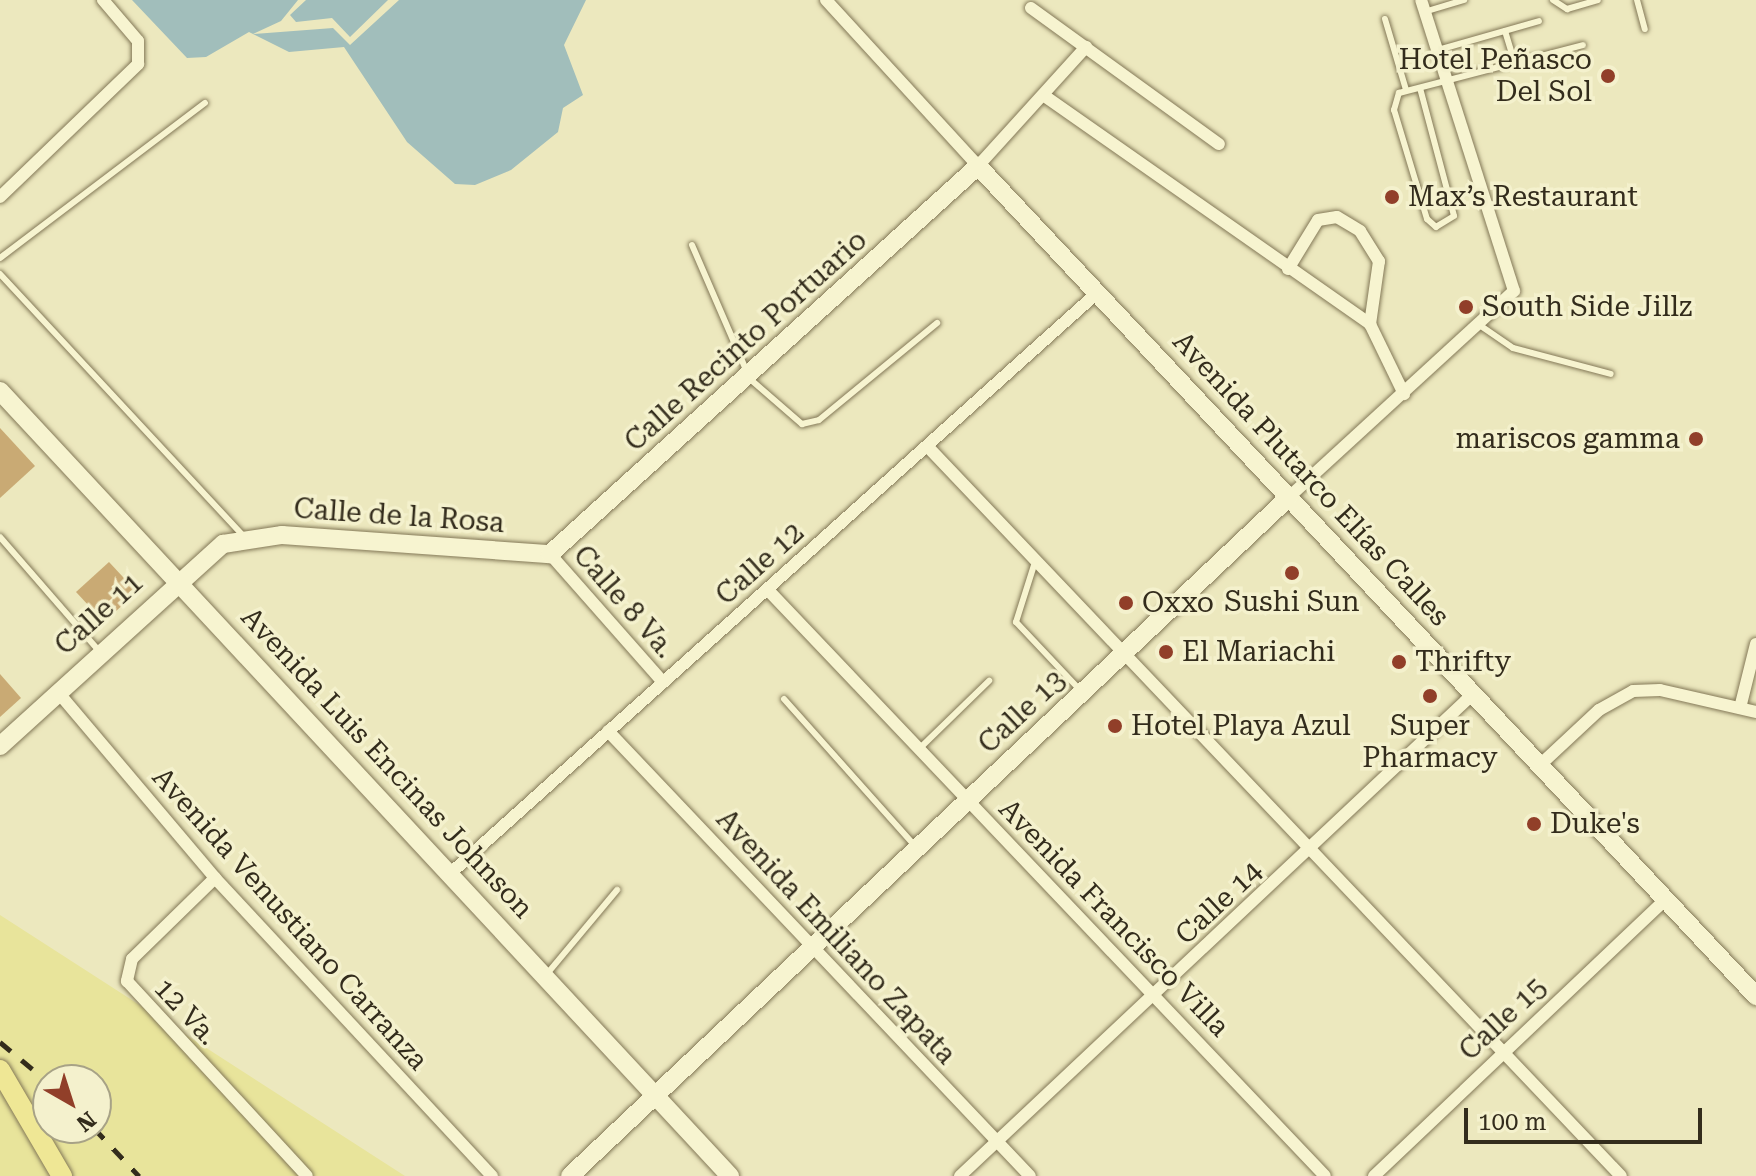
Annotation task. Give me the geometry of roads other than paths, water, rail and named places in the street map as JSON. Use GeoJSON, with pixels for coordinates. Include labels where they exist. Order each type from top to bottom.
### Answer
{"type":"FeatureCollection","features":[{"type":"Feature","properties":{"kind":"main road"},"geometry":{"type":"LineString","coordinates":[[0,1070],[62,1176]]}},
{"type":"Feature","properties":{"kind":"street"},"geometry":{"type":"LineString","coordinates":[[0,197],[132,72],[140,48],[103,0]]}},
{"type":"Feature","properties":{"kind":"street","name":"Avenida Plutarco Elías Calles"},"geometry":{"type":"LineString","coordinates":[[826,0],[1756,996]]}},
{"type":"Feature","properties":{"kind":"street"},"geometry":{"type":"LineString","coordinates":[[1423,6],[1444,86]]}},
{"type":"Feature","properties":{"kind":"street"},"geometry":{"type":"LineString","coordinates":[[1031,8],[1219,144]]}},
{"type":"Feature","properties":{"kind":"street"},"geometry":{"type":"LineString","coordinates":[[978,166],[1046,97],[1086,47]]}},
{"type":"Feature","properties":{"kind":"street","name":"Calle 13"},"geometry":{"type":"LineString","coordinates":[[570,1176],[1289,497],[1514,291],[1444,86]]}},
{"type":"Feature","properties":{"kind":"street"},"geometry":{"type":"LineString","coordinates":[[1046,97],[1370,324],[1404,394]]}},
{"type":"Feature","properties":{"kind":"street","name":"Calle Recinto Portuario"},"geometry":{"type":"LineString","coordinates":[[550,554],[750,379],[978,166]]}},
{"type":"Feature","properties":{"kind":"street"},"geometry":{"type":"LineString","coordinates":[[1288,269],[1318,220],[1337,217],[1360,231],[1379,261],[1370,324]]}},
{"type":"Feature","properties":{"kind":"street","name":"Calle 12"},"geometry":{"type":"LineString","coordinates":[[453,871],[1098,292]]}},
{"type":"Feature","properties":{"kind":"street","name":"Avenida Luis Encinas Johnson"},"geometry":{"type":"LineString","coordinates":[[0,391],[453,871],[730,1176]]}},
{"type":"Feature","properties":{"kind":"street"},"geometry":{"type":"LineString","coordinates":[[927,446],[1313,848],[1621,1176]]}},
{"type":"Feature","properties":{"kind":"street","name":"Calle de la Rosa"},"geometry":{"type":"LineString","coordinates":[[244,537],[550,554]]}},
{"type":"Feature","properties":{"kind":"street","name":"Calle 11"},"geometry":{"type":"LineString","coordinates":[[0,746],[177,581],[223,544],[244,537]]}},
{"type":"Feature","properties":{"kind":"street","name":"Calle 8 Va."},"geometry":{"type":"LineString","coordinates":[[550,554],[663,682]]}},
{"type":"Feature","properties":{"kind":"street","name":"Avenida Francisco Villa"},"geometry":{"type":"LineString","coordinates":[[768,590],[1157,995],[1325,1176]]}},
{"type":"Feature","properties":{"kind":"street"},"geometry":{"type":"LineString","coordinates":[[1740,708],[1756,644]]}},
{"type":"Feature","properties":{"kind":"street","name":"Avenida Venustiano Carranza"},"geometry":{"type":"LineString","coordinates":[[57,691],[215,878],[492,1176]]}},
{"type":"Feature","properties":{"kind":"street"},"geometry":{"type":"LineString","coordinates":[[1540,765],[1599,710],[1633,691],[1756,712]]}},
{"type":"Feature","properties":{"kind":"street","name":"Calle 14"},"geometry":{"type":"LineString","coordinates":[[960,1176],[1157,995],[1473,694]]}},
{"type":"Feature","properties":{"kind":"street","name":"Avenida Emiliano Zapata"},"geometry":{"type":"LineString","coordinates":[[608,731],[1030,1176]]}},
{"type":"Feature","properties":{"kind":"street","name":"12 Va."},"geometry":{"type":"LineString","coordinates":[[215,878],[132,959],[127,981],[307,1176]]}},
{"type":"Feature","properties":{"kind":"street","name":"Calle 15"},"geometry":{"type":"LineString","coordinates":[[1374,1176],[1666,899]]}},
{"type":"Feature","properties":{"kind":"lane"},"geometry":{"type":"LineString","coordinates":[[1423,6],[1464,0]]}},
{"type":"Feature","properties":{"kind":"lane"},"geometry":{"type":"LineString","coordinates":[[1553,0],[1567,9],[1598,0]]}},
{"type":"Feature","properties":{"kind":"lane"},"geometry":{"type":"LineString","coordinates":[[1637,0],[1645,29]]}},
{"type":"Feature","properties":{"kind":"lane"},"geometry":{"type":"LineString","coordinates":[[1385,19],[1406,90],[1394,110],[1427,219],[1436,227],[1454,216],[1420,88]]}},
{"type":"Feature","properties":{"kind":"lane"},"geometry":{"type":"LineString","coordinates":[[1435,52],[1539,21]]}},
{"type":"Feature","properties":{"kind":"lane"},"geometry":{"type":"LineString","coordinates":[[1505,31],[1515,64]]}},
{"type":"Feature","properties":{"kind":"lane"},"geometry":{"type":"LineString","coordinates":[[1406,90],[1444,86],[1583,45]]}},
{"type":"Feature","properties":{"kind":"lane"},"geometry":{"type":"LineString","coordinates":[[0,258],[205,103]]}},
{"type":"Feature","properties":{"kind":"lane"},"geometry":{"type":"LineString","coordinates":[[692,245],[750,379],[790,417],[819,420],[937,323]]}},
{"type":"Feature","properties":{"kind":"lane"},"geometry":{"type":"LineString","coordinates":[[0,274],[244,537]]}},
{"type":"Feature","properties":{"kind":"lane"},"geometry":{"type":"LineString","coordinates":[[1478,324],[1513,348],[1611,374]]}},
{"type":"Feature","properties":{"kind":"lane"},"geometry":{"type":"LineString","coordinates":[[0,537],[99,651]]}},
{"type":"Feature","properties":{"kind":"lane"},"geometry":{"type":"LineString","coordinates":[[1036,559],[1016,622],[1083,693]]}},
{"type":"Feature","properties":{"kind":"lane"},"geometry":{"type":"LineString","coordinates":[[919,749],[989,681]]}},
{"type":"Feature","properties":{"kind":"lane"},"geometry":{"type":"LineString","coordinates":[[784,699],[917,849]]}},
{"type":"Feature","properties":{"kind":"lane"},"geometry":{"type":"LineString","coordinates":[[546,975],[617,890]]}},
{"type":"Feature","properties":{"kind":"water"},"geometry":{"type":"Polygon","coordinates":[[[132,0],[586,0],[564,45],[583,95],[563,108],[558,132],[511,170],[475,185],[455,184],[407,142],[344,47],[289,52],[249,32],[206,57],[187,58],[132,0]]]}},
{"type":"Feature","properties":{"kind":"railway"},"geometry":{"type":"LineString","coordinates":[[0,1042],[32,1069]]}},
{"type":"Feature","properties":{"kind":"railway"},"geometry":{"type":"LineString","coordinates":[[109,1144],[139,1176]]}},
{"type":"Feature","properties":{"kind":"place","name":"Hotel Peñasco Del Sol"},"geometry":{"type":"Point","coordinates":[1608,76]}},
{"type":"Feature","properties":{"kind":"place","name":"Max’s Restaurant"},"geometry":{"type":"Point","coordinates":[1392,197]}},
{"type":"Feature","properties":{"kind":"place","name":"South Side Jillz"},"geometry":{"type":"Point","coordinates":[1466,307]}},
{"type":"Feature","properties":{"kind":"place","name":"mariscos gamma"},"geometry":{"type":"Point","coordinates":[1696,439]}},
{"type":"Feature","properties":{"kind":"place","name":"Sushi Sun"},"geometry":{"type":"Point","coordinates":[1292,573]}},
{"type":"Feature","properties":{"kind":"place","name":"Oxxo"},"geometry":{"type":"Point","coordinates":[1126,603]}},
{"type":"Feature","properties":{"kind":"place","name":"El Mariachi"},"geometry":{"type":"Point","coordinates":[1166,652]}},
{"type":"Feature","properties":{"kind":"place","name":"Thrifty"},"geometry":{"type":"Point","coordinates":[1399,662]}},
{"type":"Feature","properties":{"kind":"place","name":"Super Pharmacy"},"geometry":{"type":"Point","coordinates":[1430,696]}},
{"type":"Feature","properties":{"kind":"place","name":"Hotel Playa Azul"},"geometry":{"type":"Point","coordinates":[1115,726]}},
{"type":"Feature","properties":{"kind":"place","name":"Duke's"},"geometry":{"type":"Point","coordinates":[1534,824]}}]}
